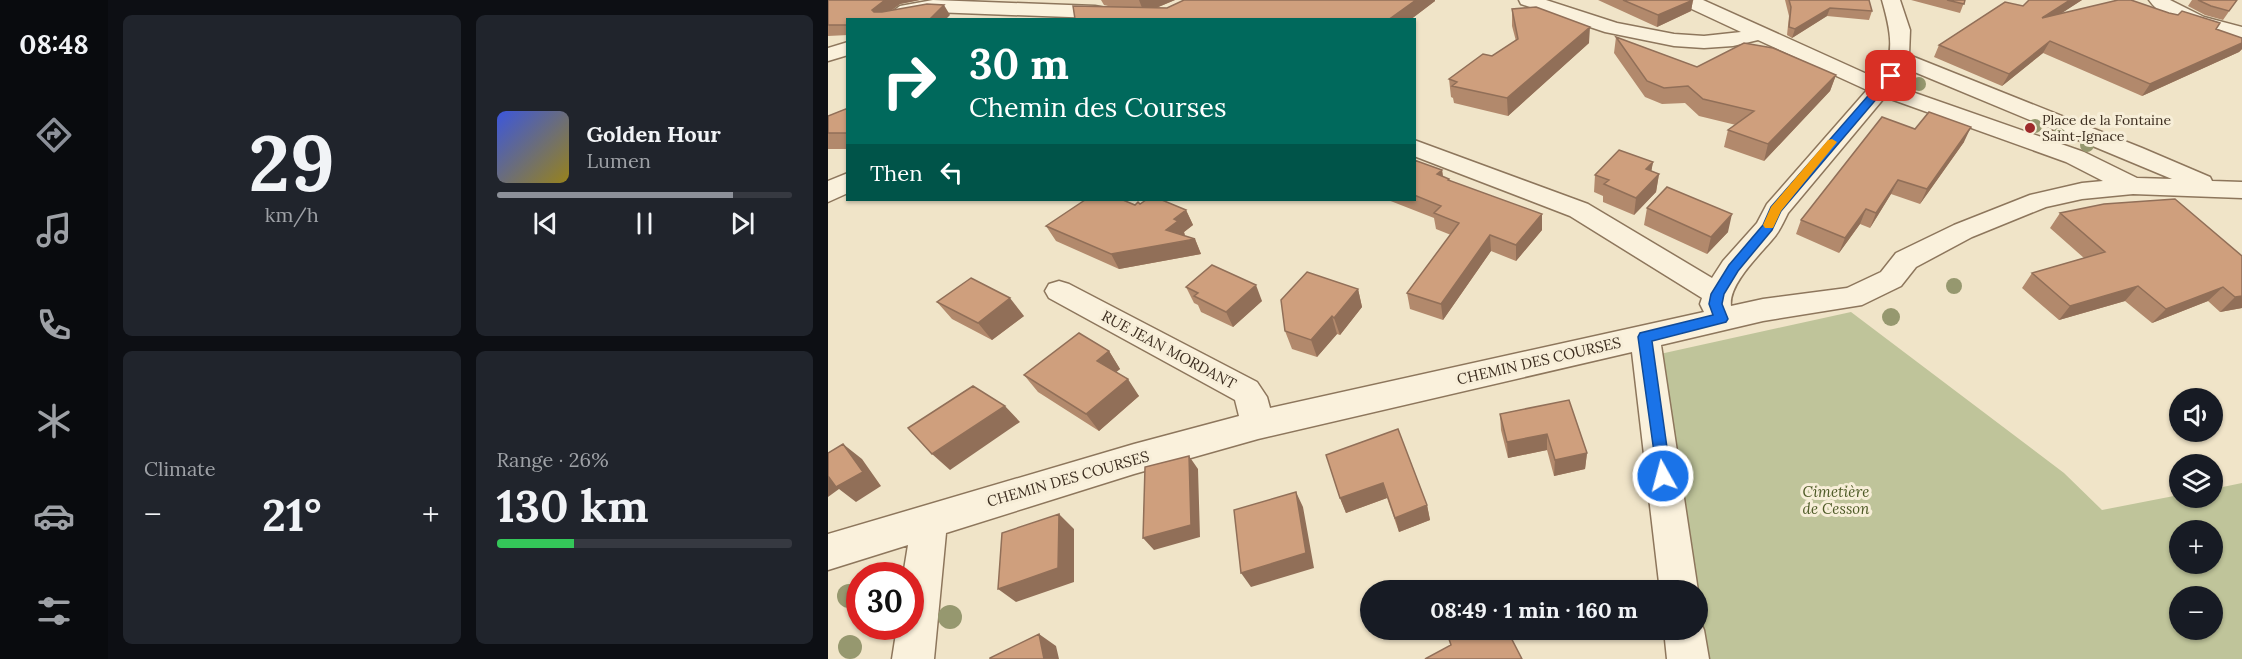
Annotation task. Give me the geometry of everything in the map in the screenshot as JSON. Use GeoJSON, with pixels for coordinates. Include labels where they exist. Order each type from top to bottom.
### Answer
{"type":"FeatureCollection","features":[{"type":"Feature","properties":{"kind":"street"},"geometry":{"type":"LineString","coordinates":[[1528,0],[1587,22],[1633,34],[1719,42],[1743,40],[1760,33]]}},
{"type":"Feature","properties":{"kind":"street"},"geometry":{"type":"LineString","coordinates":[[1688,0],[1882,89],[2075,157],[2133,186]]}},
{"type":"Feature","properties":{"kind":"street"},"geometry":{"type":"LineString","coordinates":[[1416,148],[1579,210],[1719,306],[1733,268],[1768,227],[1776,210],[1844,128],[1882,89],[1899,58],[1903,36],[1891,0]]}},
{"type":"Feature","properties":{"kind":"street"},"geometry":{"type":"LineString","coordinates":[[2158,0],[2177,13],[2222,29],[2242,33]]}},
{"type":"Feature","properties":{"kind":"street"},"geometry":{"type":"LineString","coordinates":[[893,18],[907,10],[933,6],[1095,12],[1128,18]]}},
{"type":"Feature","properties":{"kind":"street"},"geometry":{"type":"LineString","coordinates":[[828,55],[846,49]]}},
{"type":"Feature","properties":{"kind":"street"},"geometry":{"type":"LineString","coordinates":[[1899,58],[2134,153],[2215,189]]}},
{"type":"Feature","properties":{"kind":"street"},"geometry":{"type":"LineString","coordinates":[[828,193],[846,182]]}},
{"type":"Feature","properties":{"kind":"street","name":"CHEMIN DES COURSES"},"geometry":{"type":"LineString","coordinates":[[828,552],[1134,459],[1258,425],[1645,337],[1719,306],[1763,310],[1852,298],[1891,279],[1906,260],[1974,227],[2039,201],[2082,191],[2133,186],[2242,190]]}},
{"type":"Feature","properties":{"kind":"street","name":"RUE JEAN MORDANT"},"geometry":{"type":"LineString","coordinates":[[1059,291],[1246,391],[1251,397],[1258,425]]}},
{"type":"Feature","properties":{"kind":"street"},"geometry":{"type":"LineString","coordinates":[[1645,337],[1678,580]]}},
{"type":"Feature","properties":{"kind":"street"},"geometry":{"type":"LineString","coordinates":[[912,659],[928,521]]}},
{"type":"Feature","properties":{"kind":"street"},"geometry":{"type":"LineString","coordinates":[[1685,640],[1688,659]]}},
{"type":"Feature","properties":{"kind":"green space","name":"Cimetière de Cesson"},"geometry":{"type":"Polygon","coordinates":[[[1851,312],[2064,473],[2102,510],[2169,497],[2169,508],[2223,508],[2223,487],[2242,483],[2242,659],[1694,659],[1697,640],[1708,640],[1708,580],[1696,580],[1660,354],[1851,312]]]}},
{"type":"Feature","properties":{"kind":"building"},"geometry":{"type":"Polygon","coordinates":[[[828,0],[885,0],[872,10],[874,12],[927,4],[944,5],[931,18],[846,18],[846,25],[828,25],[828,0]]]}},
{"type":"Feature","properties":{"kind":"building"},"geometry":{"type":"Polygon","coordinates":[[[1184,0],[1416,0],[1391,18],[1075,18],[1073,6],[1167,8],[1184,0]]]}},
{"type":"Feature","properties":{"kind":"building"},"geometry":{"type":"Polygon","coordinates":[[[1623,0],[1693,0],[1658,15],[1623,0]]]}},
{"type":"Feature","properties":{"kind":"building"},"geometry":{"type":"Polygon","coordinates":[[[1789,0],[1869,0],[1872,11],[1830,8],[1795,29],[1789,27],[1791,7],[1789,0]]]}},
{"type":"Feature","properties":{"kind":"building"},"geometry":{"type":"Polygon","coordinates":[[[1947,0],[1965,0],[1964,4],[1947,0]]]}},
{"type":"Feature","properties":{"kind":"building"},"geometry":{"type":"Polygon","coordinates":[[[2029,0],[2070,0],[2042,18],[2118,0],[2131,0],[2169,13],[2178,15],[2182,11],[2220,23],[2216,29],[2242,38],[2242,43],[2150,84],[2050,41],[2009,74],[1939,45],[2005,2],[2023,6],[2029,0]]]}},
{"type":"Feature","properties":{"kind":"building"},"geometry":{"type":"Polygon","coordinates":[[[2198,0],[2237,0],[2229,11],[2198,0]]]}},
{"type":"Feature","properties":{"kind":"building"},"geometry":{"type":"Polygon","coordinates":[[[1536,7],[1590,27],[1507,98],[1452,86],[1457,82],[1449,79],[1483,54],[1492,56],[1518,39],[1512,9],[1536,7]]]}},
{"type":"Feature","properties":{"kind":"building"},"geometry":{"type":"Polygon","coordinates":[[[1616,37],[1697,67],[1744,43],[1773,48],[1836,75],[1768,144],[1728,130],[1754,111],[1703,99],[1688,86],[1664,88],[1647,81],[1616,37]]]}},
{"type":"Feature","properties":{"kind":"building"},"geometry":{"type":"Polygon","coordinates":[[[846,109],[846,133],[828,133],[828,116],[846,109]]]}},
{"type":"Feature","properties":{"kind":"building"},"geometry":{"type":"Polygon","coordinates":[[[1929,112],[1971,127],[1927,189],[1898,180],[1876,213],[1866,209],[1845,238],[1801,220],[1882,117],[1915,129],[1929,112]]]}},
{"type":"Feature","properties":{"kind":"building"},"geometry":{"type":"Polygon","coordinates":[[[1619,150],[1653,162],[1646,169],[1659,174],[1636,198],[1604,184],[1609,180],[1595,175],[1619,150]]]}},
{"type":"Feature","properties":{"kind":"building"},"geometry":{"type":"Polygon","coordinates":[[[1416,161],[1442,170],[1437,174],[1448,180],[1542,214],[1516,245],[1490,235],[1441,304],[1407,293],[1459,223],[1434,213],[1441,206],[1416,196],[1416,161]]]}},
{"type":"Feature","properties":{"kind":"building"},"geometry":{"type":"Polygon","coordinates":[[[1667,187],[1732,214],[1711,237],[1647,208],[1667,187]]]}},
{"type":"Feature","properties":{"kind":"building"},"geometry":{"type":"Polygon","coordinates":[[[2175,199],[2242,256],[2242,296],[2235,297],[2223,287],[2166,309],[2138,286],[2070,306],[2032,273],[2105,252],[2060,213],[2104,204],[2175,199]]]}},
{"type":"Feature","properties":{"kind":"building"},"geometry":{"type":"Polygon","coordinates":[[[1084,201],[1125,201],[1135,205],[1144,201],[1164,201],[1186,210],[1174,219],[1178,221],[1166,230],[1195,239],[1111,254],[1046,226],[1084,201]]]}},
{"type":"Feature","properties":{"kind":"building"},"geometry":{"type":"Polygon","coordinates":[[[1212,265],[1256,285],[1226,312],[1194,296],[1198,293],[1186,287],[1212,265]]]}},
{"type":"Feature","properties":{"kind":"building"},"geometry":{"type":"Polygon","coordinates":[[[1307,272],[1358,289],[1334,318],[1332,316],[1311,340],[1285,331],[1281,300],[1307,272]]]}},
{"type":"Feature","properties":{"kind":"building"},"geometry":{"type":"Polygon","coordinates":[[[971,278],[1010,298],[978,323],[937,302],[971,278]]]}},
{"type":"Feature","properties":{"kind":"building"},"geometry":{"type":"Polygon","coordinates":[[[1079,333],[1109,351],[1097,361],[1128,379],[1086,414],[1024,375],[1079,333]]]}},
{"type":"Feature","properties":{"kind":"building"},"geometry":{"type":"Polygon","coordinates":[[[973,386],[1005,406],[932,454],[908,428],[973,386]]]}},
{"type":"Feature","properties":{"kind":"building"},"geometry":{"type":"Polygon","coordinates":[[[1569,400],[1587,453],[1555,460],[1547,434],[1507,442],[1500,414],[1569,400]]]}},
{"type":"Feature","properties":{"kind":"building"},"geometry":{"type":"Polygon","coordinates":[[[1398,429],[1427,505],[1395,518],[1383,483],[1340,498],[1326,455],[1398,429]]]}},
{"type":"Feature","properties":{"kind":"building"},"geometry":{"type":"Polygon","coordinates":[[[843,444],[863,472],[836,487],[828,476],[828,453],[843,444]]]}},
{"type":"Feature","properties":{"kind":"building"},"geometry":{"type":"Polygon","coordinates":[[[1189,456],[1191,525],[1143,538],[1145,467],[1189,456]]]}},
{"type":"Feature","properties":{"kind":"building"},"geometry":{"type":"Polygon","coordinates":[[[1296,492],[1306,553],[1241,573],[1234,510],[1296,492]]]}},
{"type":"Feature","properties":{"kind":"building"},"geometry":{"type":"Polygon","coordinates":[[[1059,514],[1058,568],[998,589],[1002,533],[1059,514]]]}},
{"type":"Feature","properties":{"kind":"building"},"geometry":{"type":"Polygon","coordinates":[[[1039,634],[1044,659],[990,659],[990,658],[1039,634]]]}},
{"type":"Feature","properties":{"kind":"building"},"geometry":{"type":"Polygon","coordinates":[[[1449,640],[1512,640],[1522,659],[1425,659],[1451,645],[1449,640]]]}},
{"type":"Feature","properties":{"kind":"slow traffic"},"geometry":{"type":"LineString","coordinates":[[1769,225],[1776,210],[1832,142]]}},
{"type":"Feature","properties":{"kind":"place","name":"Place de la Fontaine Saint-Ignace"},"geometry":{"type":"Point","coordinates":[2030,128]}},
{"type":"Feature","properties":{"kind":"route"},"geometry":{"type":"LineString","coordinates":[[1663,476],[1645,337],[1721,319],[1715,304],[1717,294],[1733,268],[1768,227],[1776,210],[1844,128],[1882,89],[1891,76]]}}]}
